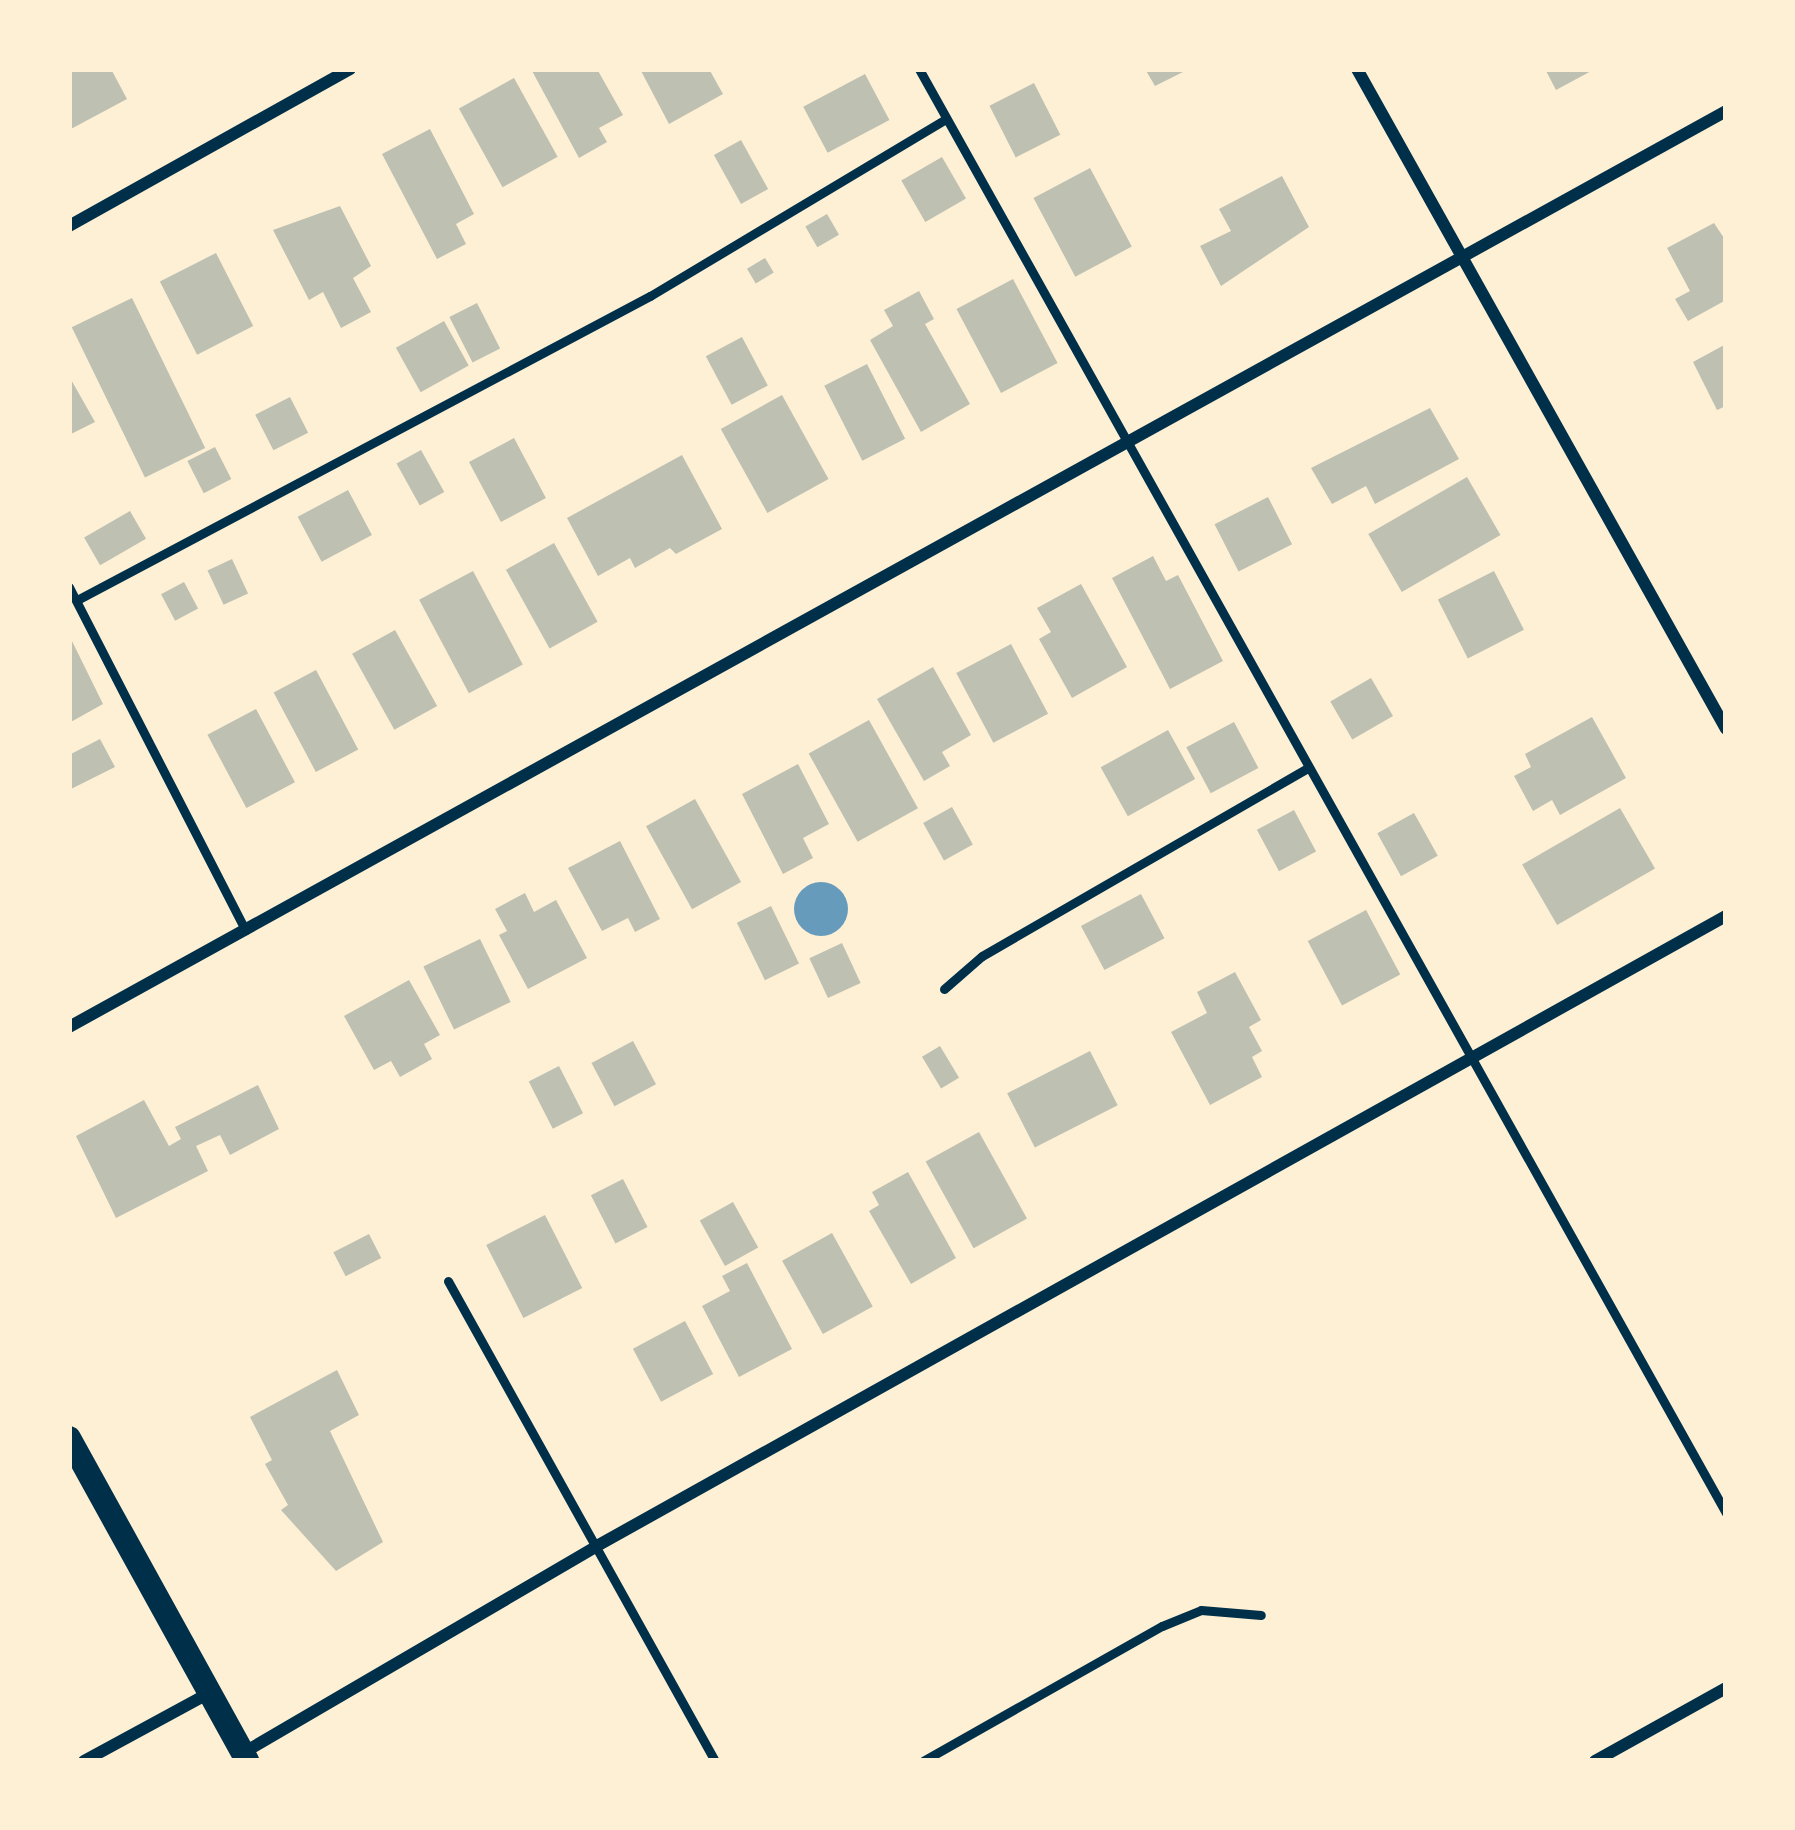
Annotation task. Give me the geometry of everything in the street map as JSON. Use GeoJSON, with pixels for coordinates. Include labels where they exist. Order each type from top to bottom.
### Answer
{"type":"FeatureCollection","features":[{"type":"Feature","properties":{"kind":"main road"},"geometry":{"type":"LineString","coordinates":[[69,1438],[245,1757]]}},
{"type":"Feature","properties":{"kind":"street"},"geometry":{"type":"LineString","coordinates":[[69,226],[350,69]]}},
{"type":"Feature","properties":{"kind":"street"},"geometry":{"type":"LineString","coordinates":[[1357,69],[1726,729]]}},
{"type":"Feature","properties":{"kind":"street"},"geometry":{"type":"LineString","coordinates":[[69,1027],[1726,111]]}},
{"type":"Feature","properties":{"kind":"street"},"geometry":{"type":"LineString","coordinates":[[245,1757],[595,1547],[1726,916]]}},
{"type":"Feature","properties":{"kind":"street"},"geometry":{"type":"LineString","coordinates":[[1595,1761],[1726,1688]]}},
{"type":"Feature","properties":{"kind":"street"},"geometry":{"type":"LineString","coordinates":[[84,1761],[209,1693]]}},
{"type":"Feature","properties":{"kind":"lane"},"geometry":{"type":"LineString","coordinates":[[919,69],[1726,1513]]}},
{"type":"Feature","properties":{"kind":"lane"},"geometry":{"type":"LineString","coordinates":[[77,600],[650,296],[946,119]]}},
{"type":"Feature","properties":{"kind":"lane"},"geometry":{"type":"LineString","coordinates":[[69,587],[244,929]]}},
{"type":"Feature","properties":{"kind":"lane"},"geometry":{"type":"LineString","coordinates":[[944,989],[982,956],[1307,768]]}},
{"type":"Feature","properties":{"kind":"lane"},"geometry":{"type":"LineString","coordinates":[[448,1282],[715,1761]]}},
{"type":"Feature","properties":{"kind":"lane"},"geometry":{"type":"LineString","coordinates":[[923,1761],[1162,1627],[1201,1610],[1261,1615]]}},
{"type":"Feature","properties":{"kind":"water"},"geometry":{"type":"Polygon","coordinates":[[[821,882],[840,890],[848,909],[840,928],[821,936],[802,928],[794,909],[802,890],[821,882]]]}},
{"type":"Feature","properties":{"kind":"building"},"geometry":{"type":"Polygon","coordinates":[[[69,69],[111,69],[127,99],[69,130],[69,69]]]}},
{"type":"Feature","properties":{"kind":"building"},"geometry":{"type":"Polygon","coordinates":[[[531,69],[597,69],[623,115],[599,128],[607,142],[579,158],[531,69]]]}},
{"type":"Feature","properties":{"kind":"building"},"geometry":{"type":"Polygon","coordinates":[[[640,69],[709,69],[723,94],[669,124],[640,69]]]}},
{"type":"Feature","properties":{"kind":"building"},"geometry":{"type":"Polygon","coordinates":[[[1145,69],[1189,69],[1155,86],[1145,69]]]}},
{"type":"Feature","properties":{"kind":"building"},"geometry":{"type":"Polygon","coordinates":[[[1545,69],[1595,69],[1556,90],[1545,69]]]}},
{"type":"Feature","properties":{"kind":"building"},"geometry":{"type":"Polygon","coordinates":[[[865,74],[889,120],[828,153],[803,107],[865,74]]]}},
{"type":"Feature","properties":{"kind":"building"},"geometry":{"type":"Polygon","coordinates":[[[514,78],[558,157],[503,187],[459,109],[514,78]]]}},
{"type":"Feature","properties":{"kind":"building"},"geometry":{"type":"Polygon","coordinates":[[[1034,83],[1060,135],[1016,157],[989,106],[1034,83]]]}},
{"type":"Feature","properties":{"kind":"building"},"geometry":{"type":"Polygon","coordinates":[[[430,129],[474,214],[456,224],[466,244],[437,259],[382,154],[430,129]]]}},
{"type":"Feature","properties":{"kind":"building"},"geometry":{"type":"Polygon","coordinates":[[[741,140],[768,189],[741,204],[714,155],[741,140]]]}},
{"type":"Feature","properties":{"kind":"building"},"geometry":{"type":"Polygon","coordinates":[[[942,157],[966,199],[925,222],[901,180],[942,157]]]}},
{"type":"Feature","properties":{"kind":"building"},"geometry":{"type":"Polygon","coordinates":[[[1090,168],[1132,247],[1075,277],[1033,198],[1090,168]]]}},
{"type":"Feature","properties":{"kind":"building"},"geometry":{"type":"Polygon","coordinates":[[[1282,176],[1309,227],[1221,286],[1200,246],[1231,231],[1219,209],[1282,176]]]}},
{"type":"Feature","properties":{"kind":"building"},"geometry":{"type":"Polygon","coordinates":[[[340,206],[371,266],[353,278],[371,312],[341,328],[323,292],[309,300],[273,230],[340,206]]]}},
{"type":"Feature","properties":{"kind":"building"},"geometry":{"type":"Polygon","coordinates":[[[827,214],[839,235],[817,247],[805,226],[827,214]]]}},
{"type":"Feature","properties":{"kind":"building"},"geometry":{"type":"Polygon","coordinates":[[[1714,223],[1726,241],[1726,300],[1688,321],[1675,299],[1690,291],[1667,248],[1714,223]]]}},
{"type":"Feature","properties":{"kind":"building"},"geometry":{"type":"Polygon","coordinates":[[[216,253],[253,326],[197,355],[160,282],[216,253]]]}},
{"type":"Feature","properties":{"kind":"building"},"geometry":{"type":"Polygon","coordinates":[[[765,258],[774,273],[756,283],[747,269],[765,258]]]}},
{"type":"Feature","properties":{"kind":"building"},"geometry":{"type":"Polygon","coordinates":[[[1013,279],[1058,363],[1001,393],[956,309],[1013,279]]]}},
{"type":"Feature","properties":{"kind":"building"},"geometry":{"type":"Polygon","coordinates":[[[919,291],[934,319],[925,324],[970,404],[921,432],[870,340],[893,326],[884,310],[919,291]]]}},
{"type":"Feature","properties":{"kind":"building"},"geometry":{"type":"Polygon","coordinates":[[[132,298],[205,448],[145,477],[72,327],[132,298]]]}},
{"type":"Feature","properties":{"kind":"building"},"geometry":{"type":"Polygon","coordinates":[[[477,303],[500,348],[473,363],[449,317],[477,303]]]}},
{"type":"Feature","properties":{"kind":"building"},"geometry":{"type":"Polygon","coordinates":[[[444,321],[469,366],[421,392],[396,348],[444,321]]]}},
{"type":"Feature","properties":{"kind":"building"},"geometry":{"type":"Polygon","coordinates":[[[742,337],[768,386],[732,405],[706,356],[742,337]]]}},
{"type":"Feature","properties":{"kind":"building"},"geometry":{"type":"Polygon","coordinates":[[[1726,344],[1726,406],[1717,410],[1693,362],[1726,344]]]}},
{"type":"Feature","properties":{"kind":"building"},"geometry":{"type":"Polygon","coordinates":[[[867,364],[905,439],[862,461],[824,386],[867,364]]]}},
{"type":"Feature","properties":{"kind":"building"},"geometry":{"type":"Polygon","coordinates":[[[69,376],[95,422],[69,435],[69,376]]]}},
{"type":"Feature","properties":{"kind":"building"},"geometry":{"type":"Polygon","coordinates":[[[782,395],[829,479],[767,513],[721,429],[782,395]]]}},
{"type":"Feature","properties":{"kind":"building"},"geometry":{"type":"Polygon","coordinates":[[[290,397],[308,433],[273,450],[255,415],[290,397]]]}},
{"type":"Feature","properties":{"kind":"building"},"geometry":{"type":"Polygon","coordinates":[[[1430,408],[1459,459],[1375,504],[1366,486],[1332,504],[1311,468],[1430,408]]]}},
{"type":"Feature","properties":{"kind":"building"},"geometry":{"type":"Polygon","coordinates":[[[514,438],[546,498],[501,522],[469,462],[514,438]]]}},
{"type":"Feature","properties":{"kind":"building"},"geometry":{"type":"Polygon","coordinates":[[[215,447],[231,479],[204,493],[187,461],[215,447]]]}},
{"type":"Feature","properties":{"kind":"building"},"geometry":{"type":"Polygon","coordinates":[[[421,450],[444,492],[420,506],[397,464],[421,450]]]}},
{"type":"Feature","properties":{"kind":"building"},"geometry":{"type":"Polygon","coordinates":[[[682,455],[722,529],[676,554],[670,548],[635,568],[630,558],[598,576],[567,518],[682,455]]]}},
{"type":"Feature","properties":{"kind":"building"},"geometry":{"type":"Polygon","coordinates":[[[1467,477],[1500,535],[1402,592],[1368,534],[1467,477]]]}},
{"type":"Feature","properties":{"kind":"building"},"geometry":{"type":"Polygon","coordinates":[[[348,490],[372,535],[322,562],[298,517],[348,490]]]}},
{"type":"Feature","properties":{"kind":"building"},"geometry":{"type":"Polygon","coordinates":[[[1268,497],[1292,544],[1239,571],[1215,524],[1268,497]]]}},
{"type":"Feature","properties":{"kind":"building"},"geometry":{"type":"Polygon","coordinates":[[[130,511],[146,539],[100,565],[84,538],[130,511]]]}},
{"type":"Feature","properties":{"kind":"building"},"geometry":{"type":"Polygon","coordinates":[[[554,543],[598,622],[550,648],[506,570],[554,543]]]}},
{"type":"Feature","properties":{"kind":"building"},"geometry":{"type":"Polygon","coordinates":[[[1153,556],[1166,581],[1178,575],[1223,661],[1170,689],[1112,578],[1153,556]]]}},
{"type":"Feature","properties":{"kind":"building"},"geometry":{"type":"Polygon","coordinates":[[[232,559],[248,593],[224,605],[208,570],[232,559]]]}},
{"type":"Feature","properties":{"kind":"building"},"geometry":{"type":"Polygon","coordinates":[[[473,571],[523,665],[469,693],[419,600],[473,571]]]}},
{"type":"Feature","properties":{"kind":"building"},"geometry":{"type":"Polygon","coordinates":[[[1494,571],[1524,630],[1468,658],[1438,600],[1494,571]]]}},
{"type":"Feature","properties":{"kind":"building"},"geometry":{"type":"Polygon","coordinates":[[[184,582],[198,608],[175,621],[161,594],[184,582]]]}},
{"type":"Feature","properties":{"kind":"building"},"geometry":{"type":"Polygon","coordinates":[[[1081,584],[1127,667],[1072,698],[1039,639],[1051,632],[1037,608],[1081,584]]]}},
{"type":"Feature","properties":{"kind":"building"},"geometry":{"type":"Polygon","coordinates":[[[395,630],[437,706],[394,730],[352,654],[395,630]]]}},
{"type":"Feature","properties":{"kind":"building"},"geometry":{"type":"Polygon","coordinates":[[[69,635],[103,704],[69,723],[69,635]]]}},
{"type":"Feature","properties":{"kind":"building"},"geometry":{"type":"Polygon","coordinates":[[[1011,644],[1048,714],[993,743],[956,673],[1011,644]]]}},
{"type":"Feature","properties":{"kind":"building"},"geometry":{"type":"Polygon","coordinates":[[[933,667],[971,735],[942,752],[950,766],[924,781],[877,699],[933,667]]]}},
{"type":"Feature","properties":{"kind":"building"},"geometry":{"type":"Polygon","coordinates":[[[316,670],[358,749],[316,772],[274,693],[316,670]]]}},
{"type":"Feature","properties":{"kind":"building"},"geometry":{"type":"Polygon","coordinates":[[[1371,678],[1393,716],[1352,740],[1330,702],[1371,678]]]}},
{"type":"Feature","properties":{"kind":"building"},"geometry":{"type":"Polygon","coordinates":[[[256,709],[295,782],[246,808],[207,735],[256,709]]]}},
{"type":"Feature","properties":{"kind":"building"},"geometry":{"type":"Polygon","coordinates":[[[1592,717],[1626,778],[1560,815],[1552,800],[1533,811],[1514,776],[1531,767],[1525,754],[1592,717]]]}},
{"type":"Feature","properties":{"kind":"building"},"geometry":{"type":"Polygon","coordinates":[[[869,720],[918,808],[858,842],[809,753],[869,720]]]}},
{"type":"Feature","properties":{"kind":"building"},"geometry":{"type":"Polygon","coordinates":[[[1234,722],[1258,768],[1211,793],[1186,747],[1234,722]]]}},
{"type":"Feature","properties":{"kind":"building"},"geometry":{"type":"Polygon","coordinates":[[[1168,730],[1195,779],[1128,816],[1101,767],[1168,730]]]}},
{"type":"Feature","properties":{"kind":"building"},"geometry":{"type":"Polygon","coordinates":[[[100,739],[115,767],[69,790],[69,755],[100,739]]]}},
{"type":"Feature","properties":{"kind":"building"},"geometry":{"type":"Polygon","coordinates":[[[798,764],[829,824],[803,838],[813,858],[783,874],[742,794],[798,764]]]}},
{"type":"Feature","properties":{"kind":"building"},"geometry":{"type":"Polygon","coordinates":[[[695,799],[741,882],[692,909],[646,826],[695,799]]]}},
{"type":"Feature","properties":{"kind":"building"},"geometry":{"type":"Polygon","coordinates":[[[952,807],[973,845],[944,861],[923,823],[952,807]]]}},
{"type":"Feature","properties":{"kind":"building"},"geometry":{"type":"Polygon","coordinates":[[[1620,808],[1655,869],[1557,925],[1522,864],[1620,808]]]}},
{"type":"Feature","properties":{"kind":"building"},"geometry":{"type":"Polygon","coordinates":[[[1294,810],[1316,851],[1279,871],[1257,830],[1294,810]]]}},
{"type":"Feature","properties":{"kind":"building"},"geometry":{"type":"Polygon","coordinates":[[[1414,813],[1438,856],[1401,876],[1377,833],[1414,813]]]}},
{"type":"Feature","properties":{"kind":"building"},"geometry":{"type":"Polygon","coordinates":[[[620,841],[660,919],[635,932],[628,918],[602,931],[568,868],[620,841]]]}},
{"type":"Feature","properties":{"kind":"building"},"geometry":{"type":"Polygon","coordinates":[[[525,893],[534,912],[556,900],[587,958],[528,989],[499,935],[507,931],[495,909],[525,893]]]}},
{"type":"Feature","properties":{"kind":"building"},"geometry":{"type":"Polygon","coordinates":[[[1141,894],[1164,938],[1104,970],[1081,926],[1141,894]]]}},
{"type":"Feature","properties":{"kind":"building"},"geometry":{"type":"Polygon","coordinates":[[[771,906],[799,964],[765,980],[737,923],[771,906]]]}},
{"type":"Feature","properties":{"kind":"building"},"geometry":{"type":"Polygon","coordinates":[[[1366,910],[1400,974],[1342,1005],[1308,941],[1366,910]]]}},
{"type":"Feature","properties":{"kind":"building"},"geometry":{"type":"Polygon","coordinates":[[[480,939],[511,1002],[454,1030],[423,967],[480,939]]]}},
{"type":"Feature","properties":{"kind":"building"},"geometry":{"type":"Polygon","coordinates":[[[842,943],[861,983],[828,998],[809,958],[842,943]]]}},
{"type":"Feature","properties":{"kind":"building"},"geometry":{"type":"Polygon","coordinates":[[[1235,972],[1261,1020],[1249,1027],[1262,1051],[1252,1057],[1262,1077],[1210,1105],[1171,1032],[1207,1013],[1197,992],[1235,972]]]}},
{"type":"Feature","properties":{"kind":"building"},"geometry":{"type":"Polygon","coordinates":[[[409,980],[440,1035],[424,1044],[432,1059],[400,1077],[391,1061],[374,1070],[344,1016],[409,980]]]}},
{"type":"Feature","properties":{"kind":"building"},"geometry":{"type":"Polygon","coordinates":[[[633,1041],[656,1084],[615,1106],[592,1063],[633,1041]]]}},
{"type":"Feature","properties":{"kind":"building"},"geometry":{"type":"Polygon","coordinates":[[[940,1046],[959,1078],[941,1089],[922,1057],[940,1046]]]}},
{"type":"Feature","properties":{"kind":"building"},"geometry":{"type":"Polygon","coordinates":[[[1090,1051],[1118,1105],[1035,1148],[1007,1093],[1090,1051]]]}},
{"type":"Feature","properties":{"kind":"building"},"geometry":{"type":"Polygon","coordinates":[[[559,1066],[583,1113],[553,1129],[529,1081],[559,1066]]]}},
{"type":"Feature","properties":{"kind":"building"},"geometry":{"type":"Polygon","coordinates":[[[258,1085],[279,1129],[230,1155],[220,1135],[196,1146],[208,1171],[116,1218],[76,1136],[144,1100],[169,1146],[181,1139],[175,1127],[258,1085]]]}},
{"type":"Feature","properties":{"kind":"building"},"geometry":{"type":"Polygon","coordinates":[[[979,1132],[1027,1219],[974,1248],[926,1162],[979,1132]]]}},
{"type":"Feature","properties":{"kind":"building"},"geometry":{"type":"Polygon","coordinates":[[[908,1172],[956,1258],[911,1284],[869,1211],[879,1205],[872,1192],[908,1172]]]}},
{"type":"Feature","properties":{"kind":"building"},"geometry":{"type":"Polygon","coordinates":[[[623,1179],[648,1227],[615,1243],[591,1195],[623,1179]]]}},
{"type":"Feature","properties":{"kind":"building"},"geometry":{"type":"Polygon","coordinates":[[[733,1202],[758,1247],[725,1266],[700,1220],[733,1202]]]}},
{"type":"Feature","properties":{"kind":"building"},"geometry":{"type":"Polygon","coordinates":[[[545,1215],[582,1288],[523,1318],[486,1245],[545,1215]]]}},
{"type":"Feature","properties":{"kind":"building"},"geometry":{"type":"Polygon","coordinates":[[[832,1233],[873,1306],[823,1334],[782,1261],[832,1233]]]}},
{"type":"Feature","properties":{"kind":"building"},"geometry":{"type":"Polygon","coordinates":[[[369,1234],[381,1258],[346,1276],[333,1252],[369,1234]]]}},
{"type":"Feature","properties":{"kind":"building"},"geometry":{"type":"Polygon","coordinates":[[[747,1263],[792,1349],[739,1377],[702,1306],[730,1291],[722,1276],[747,1263]]]}},
{"type":"Feature","properties":{"kind":"building"},"geometry":{"type":"Polygon","coordinates":[[[685,1321],[713,1374],[661,1402],[633,1349],[685,1321]]]}},
{"type":"Feature","properties":{"kind":"building"},"geometry":{"type":"Polygon","coordinates":[[[337,1370],[359,1415],[330,1431],[383,1542],[336,1571],[281,1510],[288,1505],[265,1464],[272,1460],[250,1417],[337,1370]]]}}]}
